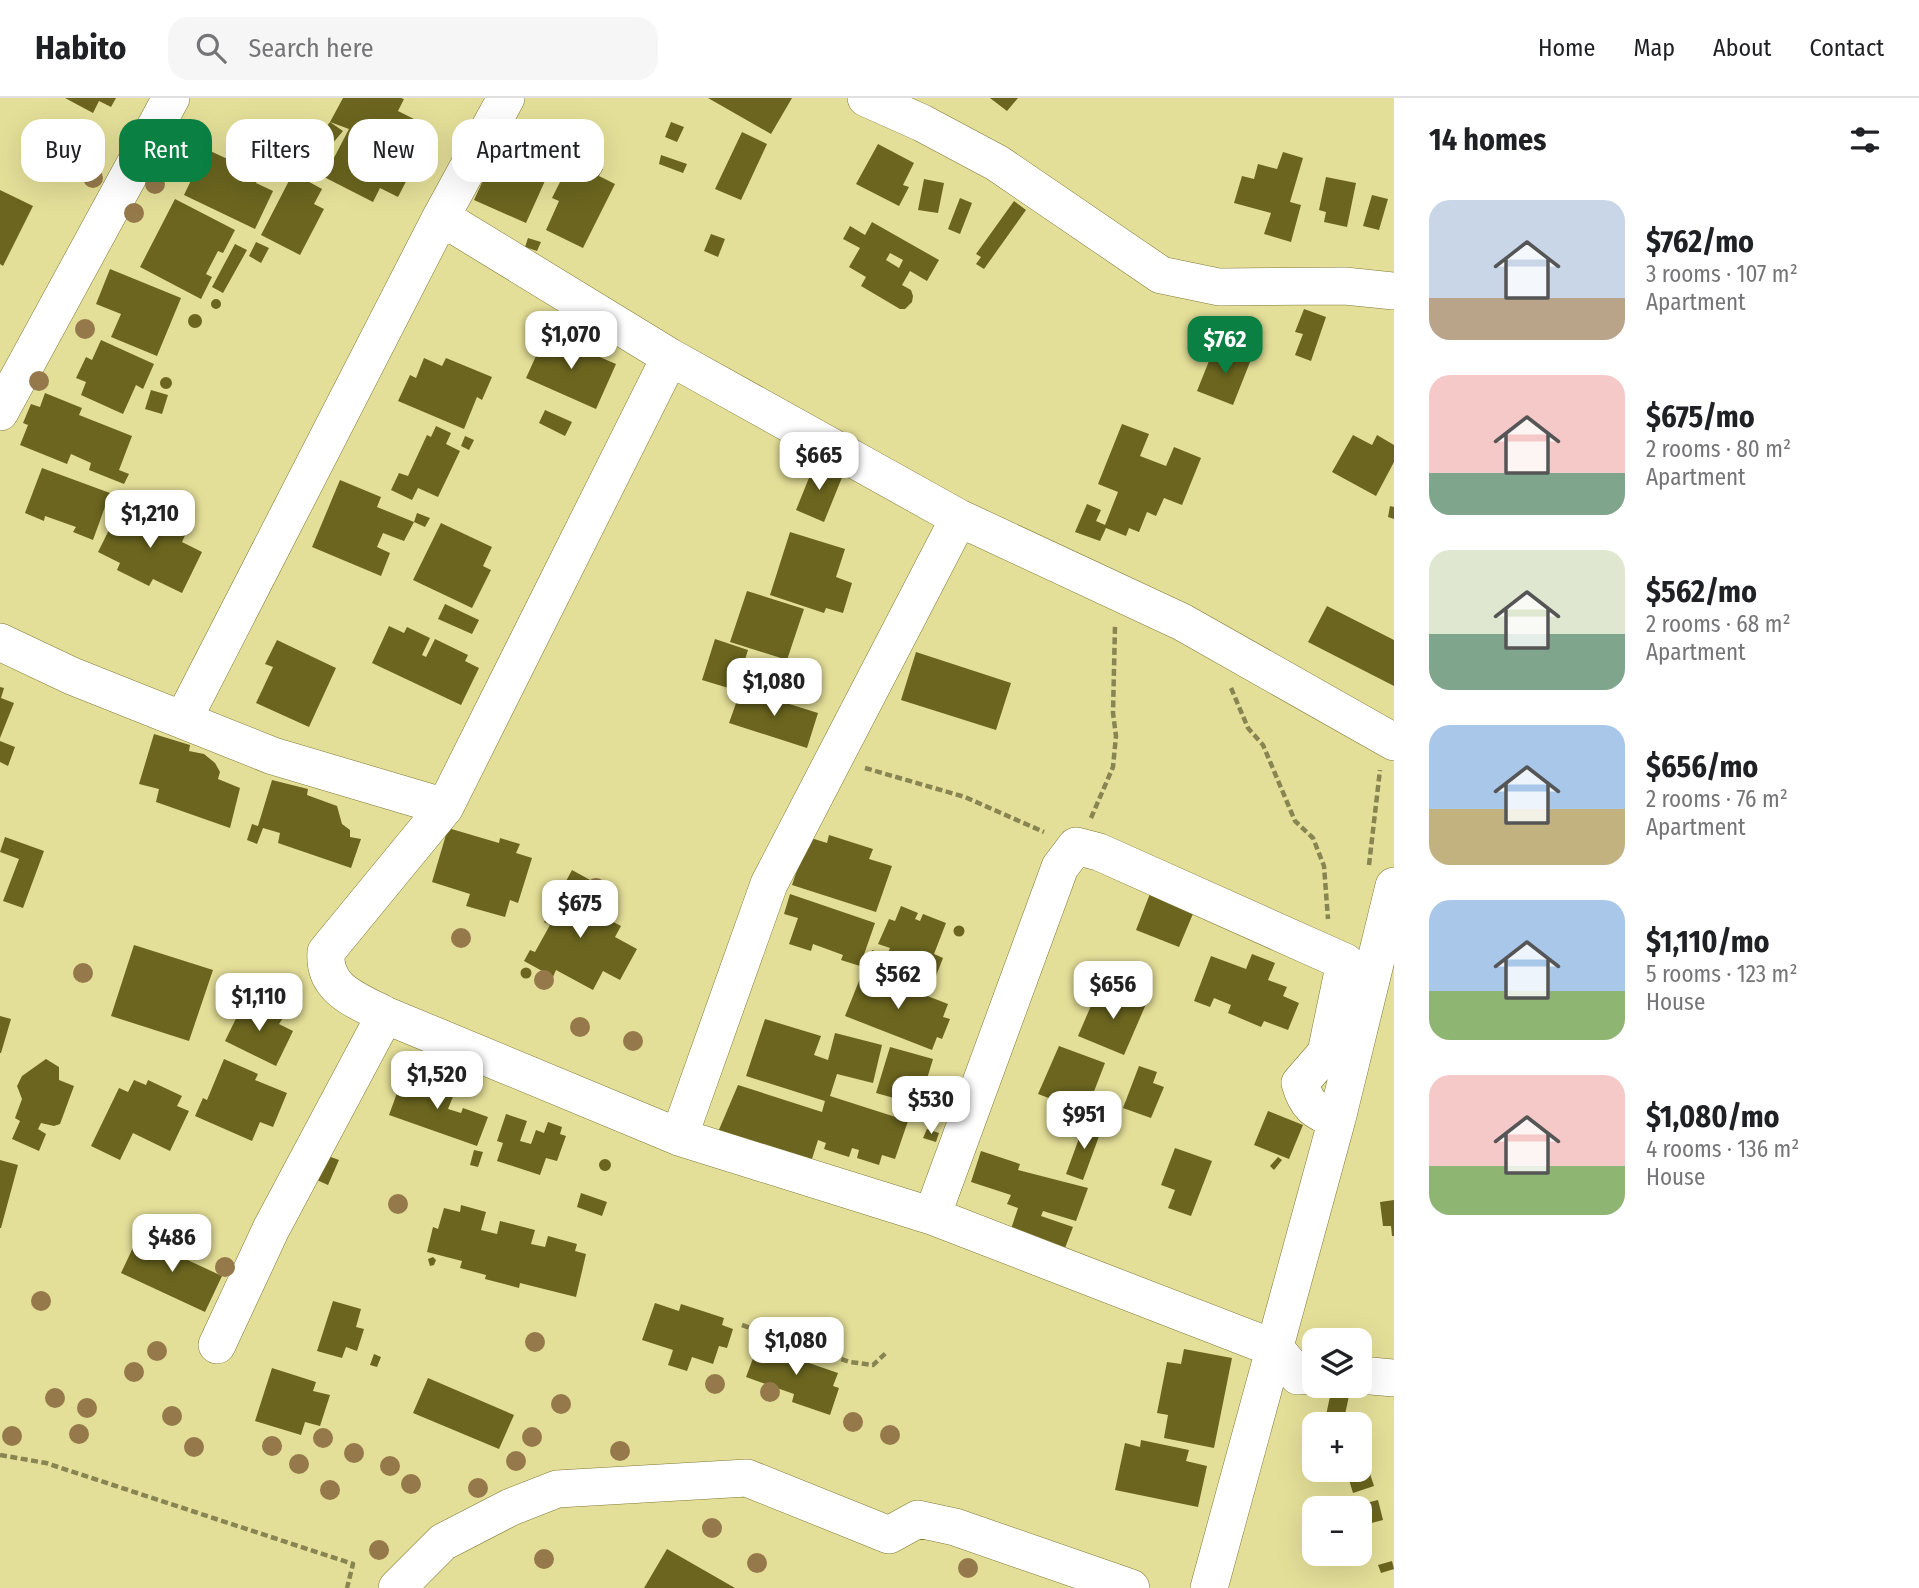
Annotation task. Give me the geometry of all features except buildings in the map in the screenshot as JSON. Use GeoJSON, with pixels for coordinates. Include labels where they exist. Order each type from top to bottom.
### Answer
{"type":"FeatureCollection","features":[{"type":"Feature","properties":{"kind":"street"},"geometry":{"type":"LineString","coordinates":[[0,412],[171,98]]}},
{"type":"Feature","properties":{"kind":"street"},"geometry":{"type":"LineString","coordinates":[[183,720],[506,98]]}},
{"type":"Feature","properties":{"kind":"street"},"geometry":{"type":"LineString","coordinates":[[866,98],[922,122],[997,163],[1161,275],[1219,287],[1345,286],[1394,291]]}},
{"type":"Feature","properties":{"kind":"street"},"geometry":{"type":"LineString","coordinates":[[442,217],[670,357],[959,518],[1099,581],[1221,645],[1390,740]]}},
{"type":"Feature","properties":{"kind":"street"},"geometry":{"type":"LineString","coordinates":[[670,357],[445,807],[326,952],[327,972],[341,992],[385,1015],[679,1137],[932,1216],[1276,1349],[1298,1376],[1302,1376]]}},
{"type":"Feature","properties":{"kind":"street"},"geometry":{"type":"LineString","coordinates":[[679,1137],[769,884],[959,518]]}},
{"type":"Feature","properties":{"kind":"street"},"geometry":{"type":"LineString","coordinates":[[0,642],[273,757],[445,807]]}},
{"type":"Feature","properties":{"kind":"street"},"geometry":{"type":"LineString","coordinates":[[932,1216],[1060,867],[1076,847],[1328,952],[1345,962],[1326,1053],[1300,1083],[1305,1100],[1319,1114],[1337,1119]]}},
{"type":"Feature","properties":{"kind":"street"},"geometry":{"type":"LineString","coordinates":[[1209,1588],[1337,1119],[1381,881]]}},
{"type":"Feature","properties":{"kind":"street"},"geometry":{"type":"LineString","coordinates":[[217,1345],[266,1240],[385,1015]]}},
{"type":"Feature","properties":{"kind":"street"},"geometry":{"type":"LineString","coordinates":[[1372,1376],[1394,1378]]}},
{"type":"Feature","properties":{"kind":"street"},"geometry":{"type":"LineString","coordinates":[[397,1588],[443,1542],[511,1507],[557,1489],[747,1478],[889,1535],[918,1519],[955,1527],[1130,1588]]}},
{"type":"Feature","properties":{"kind":"path"},"geometry":{"type":"LineString","coordinates":[[834,759],[965,796],[1076,847],[1112,767],[1116,736],[1113,713],[1116,627],[1094,601],[1099,581]]}},
{"type":"Feature","properties":{"kind":"path"},"geometry":{"type":"LineString","coordinates":[[1221,645],[1220,669],[1248,728],[1264,746],[1294,821],[1312,838],[1324,866],[1328,900],[1328,952]]}},
{"type":"Feature","properties":{"kind":"path"},"geometry":{"type":"LineString","coordinates":[[1381,881],[1377,785],[1390,740]]}},
{"type":"Feature","properties":{"kind":"path"},"geometry":{"type":"LineString","coordinates":[[742,1325],[850,1362],[873,1365],[887,1352]]}},
{"type":"Feature","properties":{"kind":"path"},"geometry":{"type":"LineString","coordinates":[[0,1455],[46,1463],[353,1564],[347,1588]]}}]}
